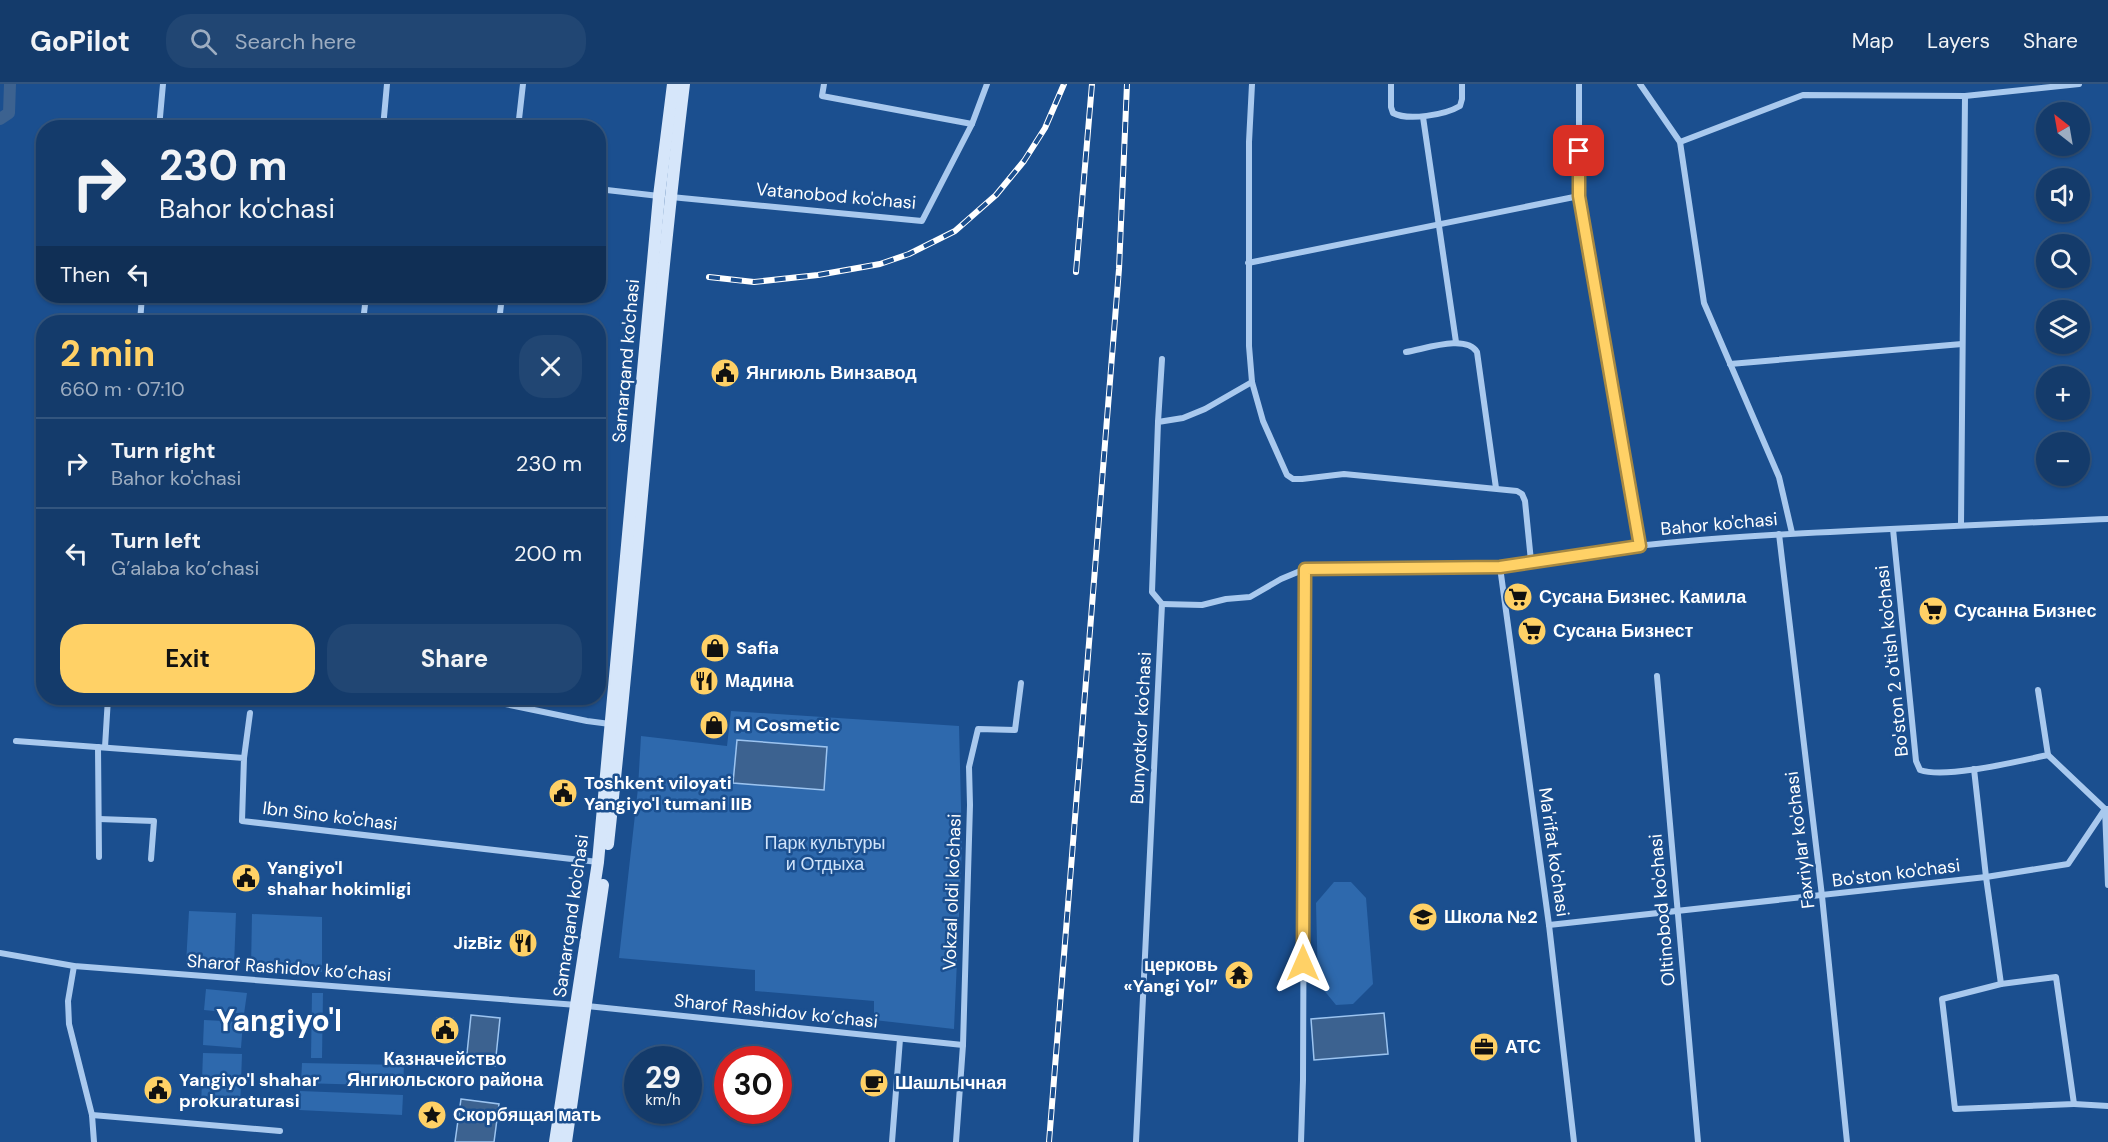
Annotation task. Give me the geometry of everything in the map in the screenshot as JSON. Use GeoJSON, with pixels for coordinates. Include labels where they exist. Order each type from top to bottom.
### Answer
{"type":"FeatureCollection","features":[{"type":"Feature","properties":{"kind":"main road","name":"Samarqand ko'chasi"},"geometry":{"type":"LineString","coordinates":[[555,1142],[582,1005],[606,859],[673,84]]}},
{"type":"Feature","properties":{"kind":"main road","name":"Samarqand ko'chasi"},"geometry":{"type":"LineString","coordinates":[[665,196],[684,84]]}},
{"type":"Feature","properties":{"kind":"main road","name":"Samarqand ko'chasi"},"geometry":{"type":"LineString","coordinates":[[566,1142],[616,725]]}},
{"type":"Feature","properties":{"kind":"street"},"geometry":{"type":"LineString","coordinates":[[160,120],[163,84]]}},
{"type":"Feature","properties":{"kind":"street"},"geometry":{"type":"LineString","coordinates":[[384,120],[387,84]]}},
{"type":"Feature","properties":{"kind":"street"},"geometry":{"type":"LineString","coordinates":[[519,120],[523,84]]}},
{"type":"Feature","properties":{"kind":"street"},"geometry":{"type":"LineString","coordinates":[[824,84],[822,96],[972,124]]}},
{"type":"Feature","properties":{"kind":"street","name":"Vatanobod ko'chasi"},"geometry":{"type":"LineString","coordinates":[[606,190],[922,221],[972,124],[987,84]]}},
{"type":"Feature","properties":{"kind":"street"},"geometry":{"type":"LineString","coordinates":[[1252,84],[1248,263],[1252,382],[1263,421],[1287,475],[1293,479],[1344,474],[1517,490],[1525,501],[1531,561]]}},
{"type":"Feature","properties":{"kind":"street"},"geometry":{"type":"LineString","coordinates":[[1391,84],[1393,113],[1398,116],[1423,117],[1454,110],[1460,106],[1462,84]]}},
{"type":"Feature","properties":{"kind":"street"},"geometry":{"type":"LineString","coordinates":[[1579,84],[1579,196],[1640,546]]}},
{"type":"Feature","properties":{"kind":"street"},"geometry":{"type":"LineString","coordinates":[[1640,84],[1680,142],[1704,303],[1779,477],[1792,533]]}},
{"type":"Feature","properties":{"kind":"street"},"geometry":{"type":"LineString","coordinates":[[1680,142],[1803,95],[1965,96],[2079,84]]}},
{"type":"Feature","properties":{"kind":"street"},"geometry":{"type":"LineString","coordinates":[[1961,524],[1965,96]]}},
{"type":"Feature","properties":{"kind":"street"},"geometry":{"type":"LineString","coordinates":[[1423,117],[1456,342]]}},
{"type":"Feature","properties":{"kind":"street"},"geometry":{"type":"LineString","coordinates":[[1248,263],[1579,196]]}},
{"type":"Feature","properties":{"kind":"street"},"geometry":{"type":"LineString","coordinates":[[1406,352],[1456,342],[1469,344],[1478,351],[1497,488]]}},
{"type":"Feature","properties":{"kind":"street"},"geometry":{"type":"LineString","coordinates":[[1730,364],[1962,344]]}},
{"type":"Feature","properties":{"kind":"street","name":"Bunyotkor ko'chasi"},"geometry":{"type":"LineString","coordinates":[[1136,1142],[1162,604],[1152,592],[1162,359]]}},
{"type":"Feature","properties":{"kind":"street"},"geometry":{"type":"LineString","coordinates":[[1158,422],[1183,418],[1205,409],[1252,382]]}},
{"type":"Feature","properties":{"kind":"street","name":"Bahor ko'chasi"},"geometry":{"type":"LineString","coordinates":[[1162,604],[1202,605],[1226,599],[1250,597],[1281,579],[1305,569],[1500,567],[1640,546],[1779,534],[2108,519]]}},
{"type":"Feature","properties":{"kind":"street","name":"Bo'ston 2 o'tish ko'chasi"},"geometry":{"type":"LineString","coordinates":[[1893,529],[1916,761],[1920,770],[1929,773],[1974,769],[2048,755]]}},
{"type":"Feature","properties":{"kind":"street","name":"Faxriylar ko'chasi"},"geometry":{"type":"LineString","coordinates":[[1779,534],[1822,896],[1847,1142]]}},
{"type":"Feature","properties":{"kind":"street","name":"Ma'rifat ko'chasi"},"geometry":{"type":"LineString","coordinates":[[1500,567],[1548,925],[1574,1142]]}},
{"type":"Feature","properties":{"kind":"street"},"geometry":{"type":"LineString","coordinates":[[1301,1142],[1305,569]]}},
{"type":"Feature","properties":{"kind":"street","name":"Oltinobod ko'chasi"},"geometry":{"type":"LineString","coordinates":[[1657,676],[1698,1142]]}},
{"type":"Feature","properties":{"kind":"street","name":"Vokzal oldi ko'chasi"},"geometry":{"type":"LineString","coordinates":[[956,1142],[963,1045],[970,805],[969,767],[978,729],[1015,730],[1021,683]]}},
{"type":"Feature","properties":{"kind":"street"},"geometry":{"type":"LineString","coordinates":[[2038,690],[2048,755],[2107,809],[2108,885]]}},
{"type":"Feature","properties":{"kind":"street"},"geometry":{"type":"LineString","coordinates":[[99,857],[102,747],[107,705]]}},
{"type":"Feature","properties":{"kind":"street"},"geometry":{"type":"LineString","coordinates":[[510,705],[616,725]]}},
{"type":"Feature","properties":{"kind":"street"},"geometry":{"type":"LineString","coordinates":[[16,741],[244,758],[250,713]]}},
{"type":"Feature","properties":{"kind":"street","name":"Ibn Sino ko'chasi"},"geometry":{"type":"LineString","coordinates":[[244,758],[242,821],[598,862]]}},
{"type":"Feature","properties":{"kind":"street"},"geometry":{"type":"LineString","coordinates":[[1974,769],[2001,984]]}},
{"type":"Feature","properties":{"kind":"street","name":"Bo'ston ko'chasi"},"geometry":{"type":"LineString","coordinates":[[1548,925],[1986,878],[2068,864],[2107,809]]}},
{"type":"Feature","properties":{"kind":"street"},"geometry":{"type":"LineString","coordinates":[[99,819],[154,821],[151,859]]}},
{"type":"Feature","properties":{"kind":"street","name":"Sharof Rashidov ko’chasi"},"geometry":{"type":"LineString","coordinates":[[0,952],[74,966],[582,1005],[963,1045]]}},
{"type":"Feature","properties":{"kind":"street"},"geometry":{"type":"LineString","coordinates":[[74,966],[68,1002],[69,1024],[92,1115],[94,1142]]}},
{"type":"Feature","properties":{"kind":"street"},"geometry":{"type":"LineString","coordinates":[[2074,1104],[2056,977],[2001,984],[1942,999],[1955,1109],[2074,1104],[2108,1106]]}},
{"type":"Feature","properties":{"kind":"street"},"geometry":{"type":"LineString","coordinates":[[892,1142],[900,1039]]}},
{"type":"Feature","properties":{"kind":"street"},"geometry":{"type":"LineString","coordinates":[[92,1115],[280,1131]]}},
{"type":"Feature","properties":{"kind":"green space","name":"Парк культуры и Отдыха"},"geometry":{"type":"Polygon","coordinates":[[[731,711],[959,726],[962,846],[954,1029],[874,1020],[874,1001],[755,991],[755,970],[619,958],[638,788],[641,736],[727,746],[731,711]]]}},
{"type":"Feature","properties":{"kind":"green space"},"geometry":{"type":"Polygon","coordinates":[[[1334,882],[1351,882],[1366,898],[1373,984],[1353,1004],[1336,1005],[1318,983],[1316,903],[1334,882]]]}},
{"type":"Feature","properties":{"kind":"green space"},"geometry":{"type":"Polygon","coordinates":[[[189,911],[236,913],[234,966],[186,964],[189,911]]]}},
{"type":"Feature","properties":{"kind":"green space"},"geometry":{"type":"Polygon","coordinates":[[[252,914],[322,917],[322,972],[251,968],[252,914]]]}},
{"type":"Feature","properties":{"kind":"green space"},"geometry":{"type":"Polygon","coordinates":[[[206,989],[247,993],[244,1014],[204,1010],[206,989]]]}},
{"type":"Feature","properties":{"kind":"green space"},"geometry":{"type":"Polygon","coordinates":[[[312,993],[323,993],[322,1058],[311,1058],[312,993]]]}},
{"type":"Feature","properties":{"kind":"green space"},"geometry":{"type":"Polygon","coordinates":[[[204,1020],[243,1022],[241,1048],[203,1045],[204,1020]]]}},
{"type":"Feature","properties":{"kind":"green space"},"geometry":{"type":"Polygon","coordinates":[[[203,1053],[242,1054],[240,1109],[201,1107],[203,1053]]]}},
{"type":"Feature","properties":{"kind":"green space"},"geometry":{"type":"Polygon","coordinates":[[[302,1063],[404,1065],[403,1086],[301,1083],[302,1063]]]}},
{"type":"Feature","properties":{"kind":"green space"},"geometry":{"type":"Polygon","coordinates":[[[300,1091],[403,1095],[402,1115],[299,1110],[300,1091]]]}},
{"type":"Feature","properties":{"kind":"shaded area"},"geometry":{"type":"Polygon","coordinates":[[[737,740],[827,747],[824,790],[733,783],[737,740]]]}},
{"type":"Feature","properties":{"kind":"shaded area"},"geometry":{"type":"Polygon","coordinates":[[[1384,1013],[1388,1054],[1314,1060],[1311,1019],[1384,1013]]]}},
{"type":"Feature","properties":{"kind":"shaded area"},"geometry":{"type":"Polygon","coordinates":[[[471,1015],[500,1018],[495,1066],[466,1063],[471,1015]]]}},
{"type":"Feature","properties":{"kind":"shaded area"},"geometry":{"type":"Polygon","coordinates":[[[461,1099],[499,1104],[494,1142],[455,1142],[461,1099]]]}},
{"type":"Feature","properties":{"kind":"waterway"},"geometry":{"type":"LineString","coordinates":[[0,119],[9,113],[10,84]]}},
{"type":"Feature","properties":{"kind":"railway"},"geometry":{"type":"LineString","coordinates":[[709,277],[754,282],[818,275],[880,264],[909,254],[955,231],[996,195],[1024,161],[1045,128],[1064,84]]}},
{"type":"Feature","properties":{"kind":"railway"},"geometry":{"type":"LineString","coordinates":[[1076,272],[1092,84]]}},
{"type":"Feature","properties":{"kind":"railway"},"geometry":{"type":"LineString","coordinates":[[1049,1142],[1119,269],[1127,84]]}},
{"type":"Feature","properties":{"kind":"place","name":"Янгиюль Винзавод"},"geometry":{"type":"Point","coordinates":[725,373]}},
{"type":"Feature","properties":{"kind":"place","name":"Сусана Бизнес. Камила"},"geometry":{"type":"Point","coordinates":[1518,597]}},
{"type":"Feature","properties":{"kind":"place","name":"Сусанна Бизнес"},"geometry":{"type":"Point","coordinates":[1933,611]}},
{"type":"Feature","properties":{"kind":"place","name":"Сусана Бизнест"},"geometry":{"type":"Point","coordinates":[1532,631]}},
{"type":"Feature","properties":{"kind":"place","name":"Safia"},"geometry":{"type":"Point","coordinates":[715,648]}},
{"type":"Feature","properties":{"kind":"place","name":"Мадина"},"geometry":{"type":"Point","coordinates":[704,681]}},
{"type":"Feature","properties":{"kind":"place","name":"M Cosmetic"},"geometry":{"type":"Point","coordinates":[714,725]}},
{"type":"Feature","properties":{"kind":"place","name":"Toshkent viloyati Yangiyo'l tumani IIB"},"geometry":{"type":"Point","coordinates":[563,793]}},
{"type":"Feature","properties":{"kind":"place","name":"Yangiyo'l shahar hokimligi"},"geometry":{"type":"Point","coordinates":[246,878]}},
{"type":"Feature","properties":{"kind":"place","name":"Школа №2"},"geometry":{"type":"Point","coordinates":[1423,917]}},
{"type":"Feature","properties":{"kind":"place","name":"JizBiz"},"geometry":{"type":"Point","coordinates":[523,943]}},
{"type":"Feature","properties":{"kind":"place","name":"церковь «Yangi Yol”"},"geometry":{"type":"Point","coordinates":[1239,975]}},
{"type":"Feature","properties":{"kind":"place","name":"Казначейство Янгиюльского района"},"geometry":{"type":"Point","coordinates":[445,1030]}},
{"type":"Feature","properties":{"kind":"place","name":"АТС"},"geometry":{"type":"Point","coordinates":[1484,1047]}},
{"type":"Feature","properties":{"kind":"place","name":"Шашлычная"},"geometry":{"type":"Point","coordinates":[874,1083]}},
{"type":"Feature","properties":{"kind":"place","name":"Yangiyo'l shahar prokuraturasi"},"geometry":{"type":"Point","coordinates":[158,1090]}},
{"type":"Feature","properties":{"kind":"place","name":"Скорбящая мать"},"geometry":{"type":"Point","coordinates":[432,1115]}},
{"type":"Feature","properties":{"kind":"district","name":"Yangiyo'l"},"geometry":{"type":"Point","coordinates":[279,1021]}},
{"type":"Feature","properties":{"kind":"route"},"geometry":{"type":"LineString","coordinates":[[1303,963],[1305,569],[1500,567],[1640,546],[1579,196],[1579,151]]}}]}
